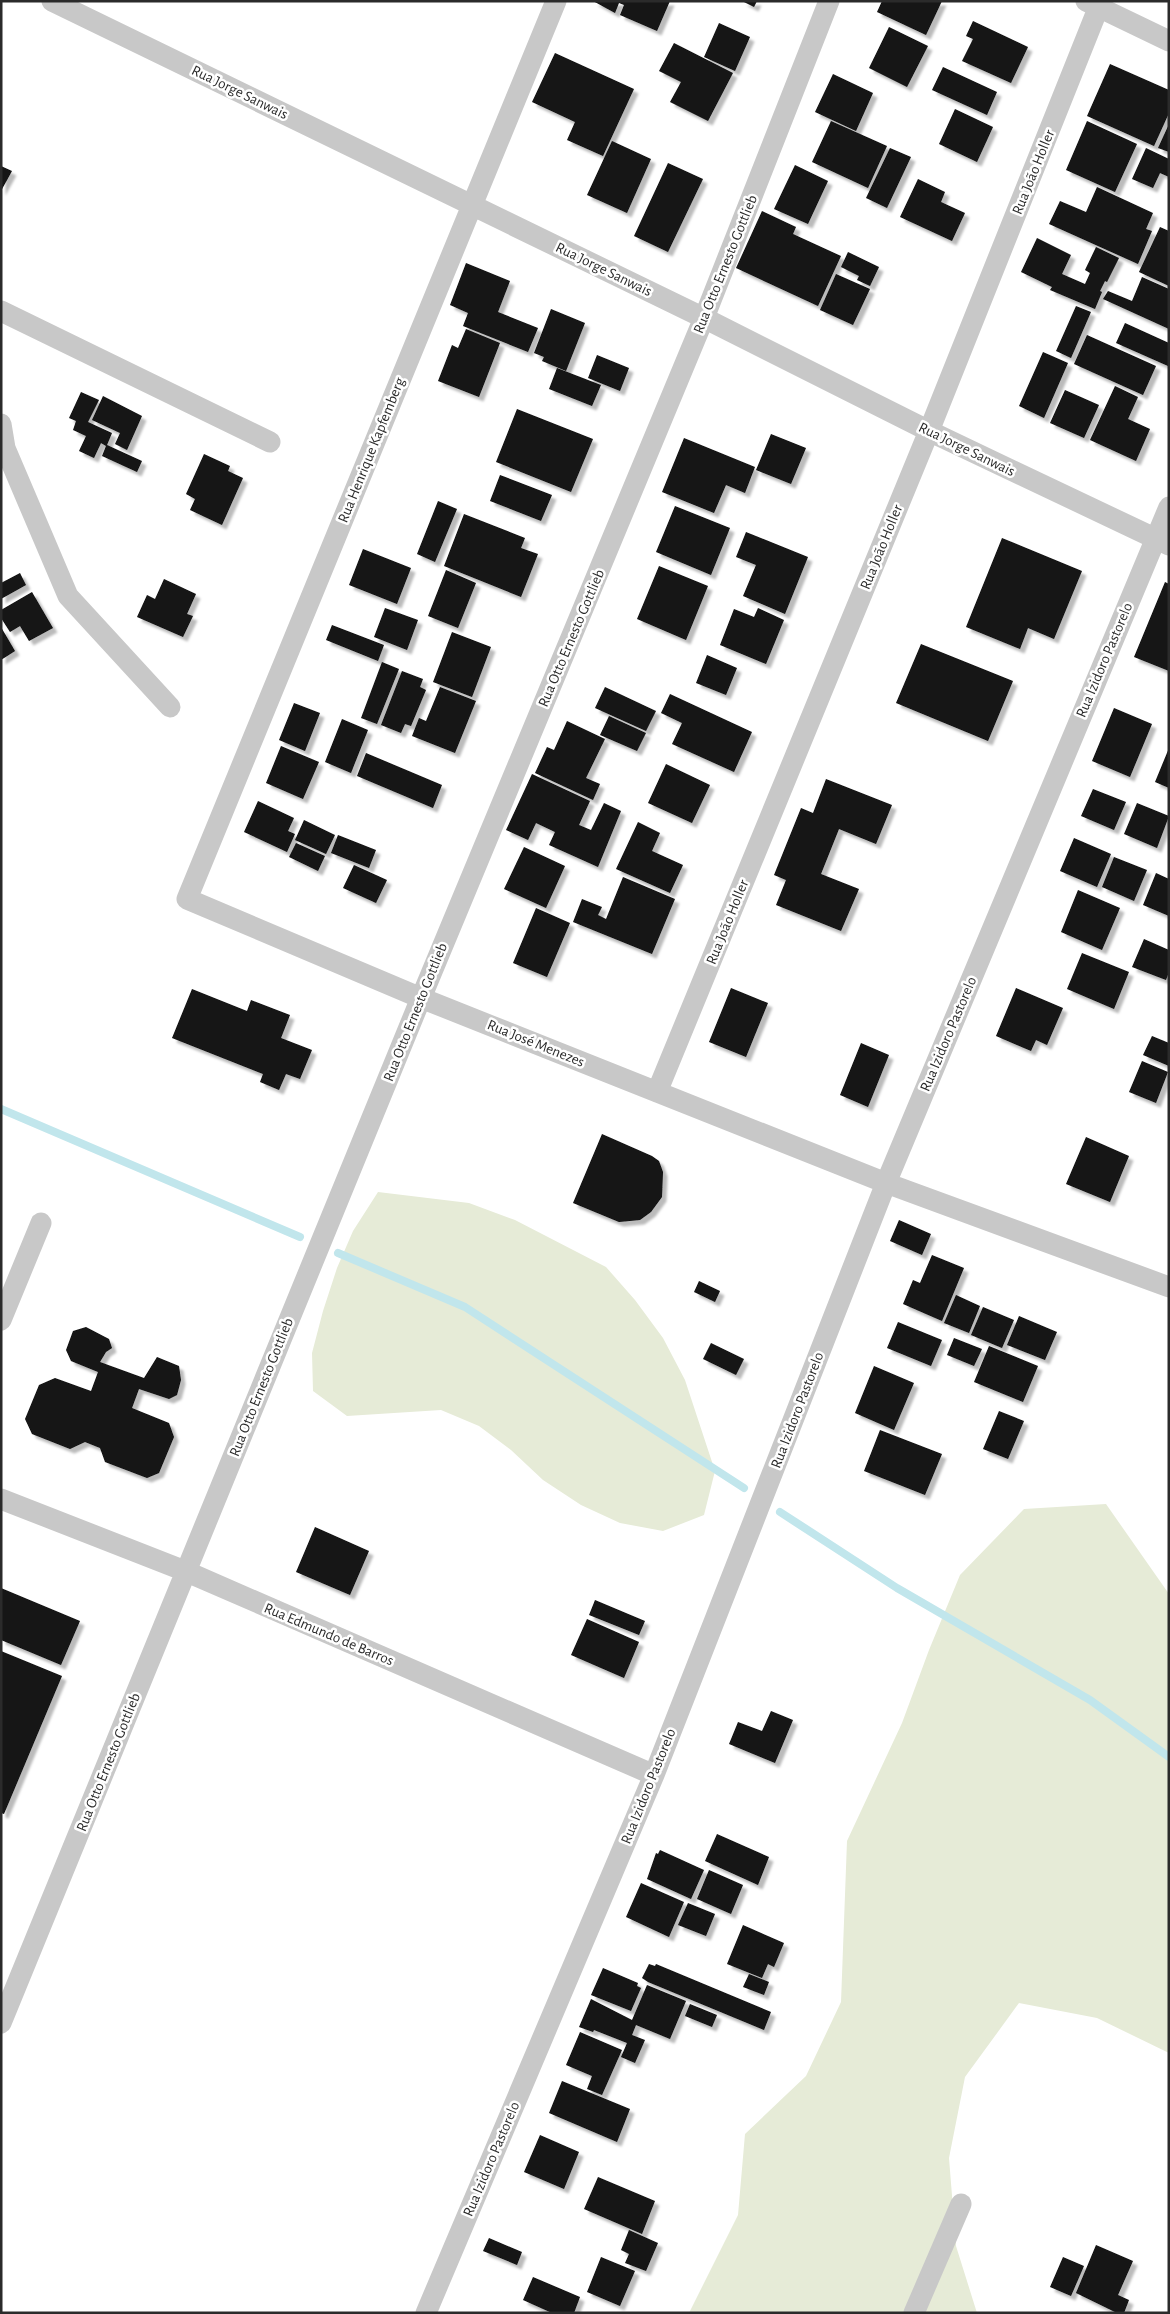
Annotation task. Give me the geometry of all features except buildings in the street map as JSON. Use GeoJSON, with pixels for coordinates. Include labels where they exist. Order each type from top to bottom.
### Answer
{"type":"FeatureCollection","features":[{"type":"Feature","properties":{"kind":"street","name":"Rua Jorge Sanwais"},"geometry":{"type":"LineString","coordinates":[[52,1],[472,204],[929,431],[1162,542]]}},
{"type":"Feature","properties":{"kind":"street","name":"Rua Henrique Kapfemberg"},"geometry":{"type":"LineString","coordinates":[[187,899],[556,1]]}},
{"type":"Feature","properties":{"kind":"street","name":"Rua Otto Ernesto Gottlieb"},"geometry":{"type":"LineString","coordinates":[[1,2023],[421,998],[704,318],[829,1]]}},
{"type":"Feature","properties":{"kind":"street"},"geometry":{"type":"LineString","coordinates":[[1095,3],[1169,41]]}},
{"type":"Feature","properties":{"kind":"street","name":"Rua João Holler"},"geometry":{"type":"LineString","coordinates":[[657,1092],[929,431],[1095,3]]}},
{"type":"Feature","properties":{"kind":"street"},"geometry":{"type":"LineString","coordinates":[[1,311],[270,442]]}},
{"type":"Feature","properties":{"kind":"street"},"geometry":{"type":"LineString","coordinates":[[1,424],[5,448],[68,596],[170,707]]}},
{"type":"Feature","properties":{"kind":"street","name":"Rua Izidoro Pastorelo"},"geometry":{"type":"LineString","coordinates":[[426,2313],[654,1775],[886,1183],[1162,542],[1169,507]]}},
{"type":"Feature","properties":{"kind":"street","name":"Rua José Menezes"},"geometry":{"type":"LineString","coordinates":[[187,899],[421,998],[886,1183],[1169,1287]]}},
{"type":"Feature","properties":{"kind":"street"},"geometry":{"type":"LineString","coordinates":[[1,1320],[41,1223]]}},
{"type":"Feature","properties":{"kind":"street","name":"Rua Edmundo de Barros"},"geometry":{"type":"LineString","coordinates":[[1,1500],[185,1572],[654,1775]]}},
{"type":"Feature","properties":{"kind":"street"},"geometry":{"type":"LineString","coordinates":[[914,2313],[961,2204]]}},
{"type":"Feature","properties":{"kind":"green space"},"geometry":{"type":"Polygon","coordinates":[[[378,1192],[469,1203],[515,1220],[606,1267],[635,1300],[663,1338],[685,1380],[715,1471],[704,1515],[663,1531],[620,1523],[581,1505],[543,1480],[511,1450],[479,1426],[441,1410],[347,1416],[313,1391],[312,1353],[337,1268],[353,1231],[378,1192]]]}},
{"type":"Feature","properties":{"kind":"green space"},"geometry":{"type":"Polygon","coordinates":[[[1106,1504],[1169,1594],[1169,2053],[1097,2018],[1019,2003],[965,2077],[949,2158],[956,2246],[977,2313],[689,2313],[738,2215],[745,2134],[806,2076],[841,2002],[847,1841],[902,1723],[960,1575],[1024,1509],[1106,1504]]]}},
{"type":"Feature","properties":{"kind":"waterway"},"geometry":{"type":"LineString","coordinates":[[1,1109],[300,1237]]}},
{"type":"Feature","properties":{"kind":"waterway"},"geometry":{"type":"LineString","coordinates":[[338,1253],[465,1307],[744,1488]]}},
{"type":"Feature","properties":{"kind":"waterway"},"geometry":{"type":"LineString","coordinates":[[780,1512],[897,1588],[1090,1700],[1169,1757]]}}]}
